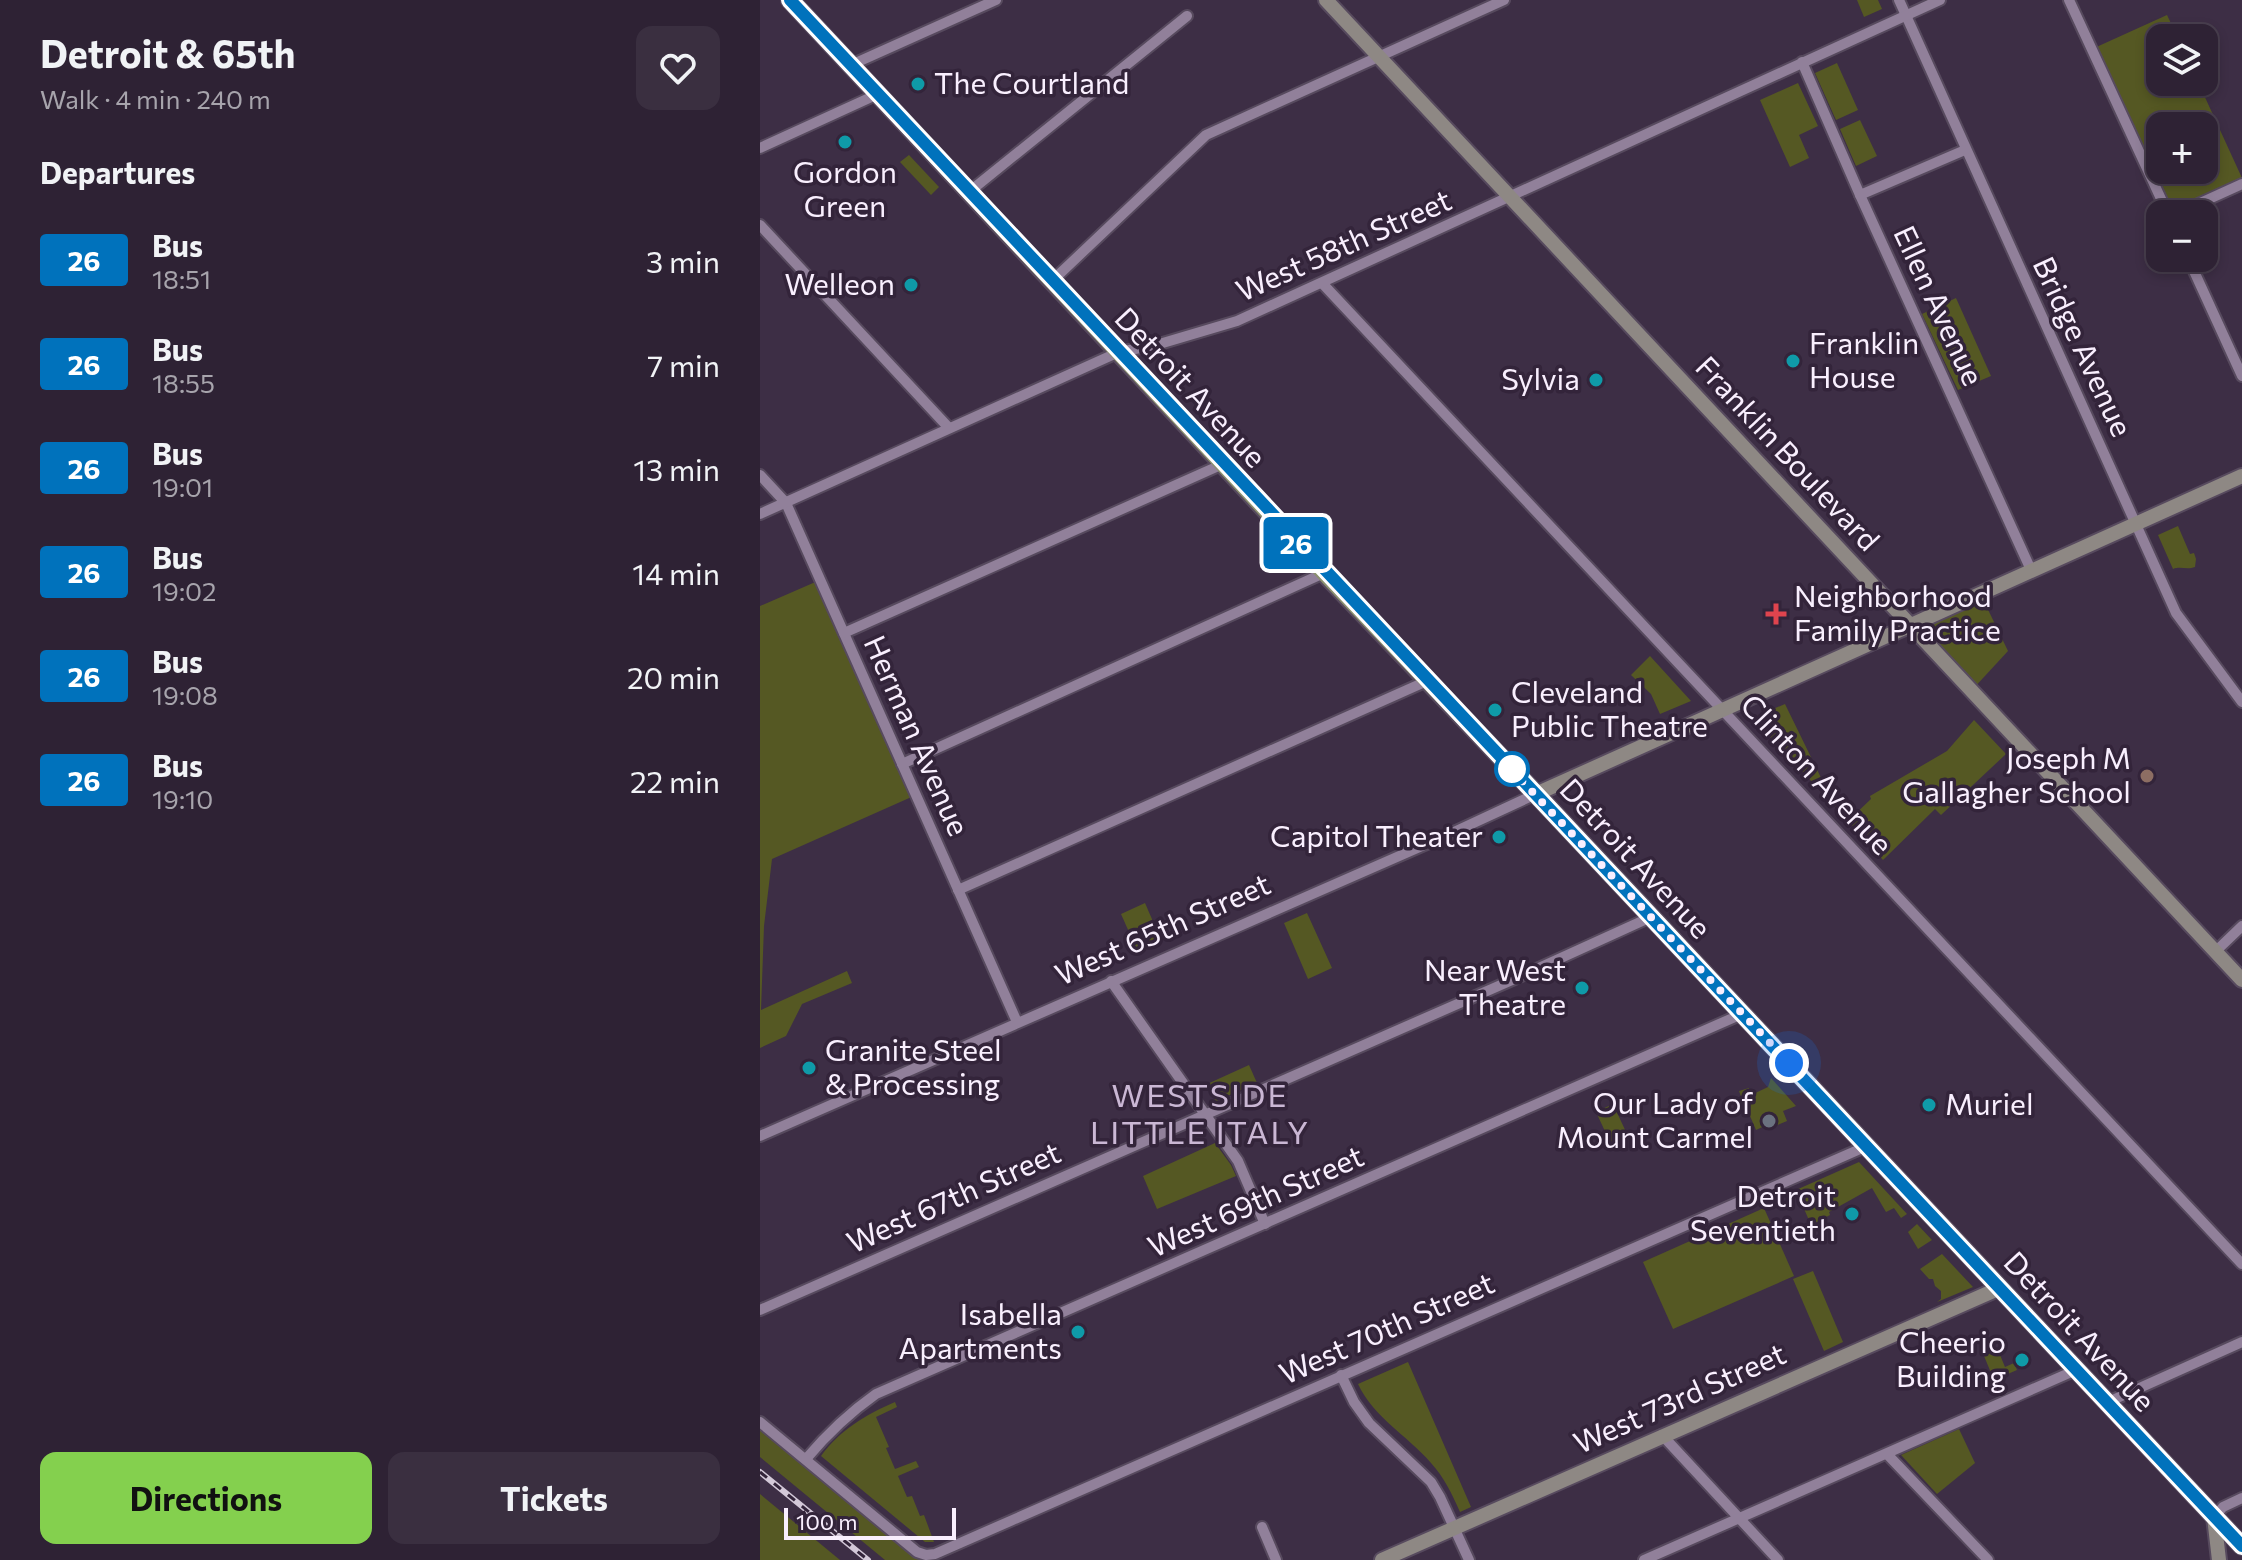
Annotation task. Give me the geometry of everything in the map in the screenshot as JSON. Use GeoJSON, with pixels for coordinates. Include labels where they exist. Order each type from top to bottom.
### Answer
{"type":"FeatureCollection","features":[{"type":"Feature","properties":{"kind":"main road","name":"Detroit Avenue"},"geometry":{"type":"LineString","coordinates":[[790,0],[1324,573],[1536,794],[2242,1546]]}},
{"type":"Feature","properties":{"kind":"street"},"geometry":{"type":"LineString","coordinates":[[851,65],[996,0]]}},
{"type":"Feature","properties":{"kind":"street","name":"Franklin Boulevard"},"geometry":{"type":"LineString","coordinates":[[1326,0],[2242,980]]}},
{"type":"Feature","properties":{"kind":"street"},"geometry":{"type":"LineString","coordinates":[[1052,281],[1206,135],[1504,0]]}},
{"type":"Feature","properties":{"kind":"street","name":"Bridge Avenue"},"geometry":{"type":"LineString","coordinates":[[1899,0],[2176,613],[2242,702]]}},
{"type":"Feature","properties":{"kind":"street","name":"West 58th Street"},"geometry":{"type":"LineString","coordinates":[[760,514],[1119,352],[1156,345],[1237,321],[1940,0]]}},
{"type":"Feature","properties":{"kind":"street"},"geometry":{"type":"LineString","coordinates":[[2069,0],[2162,200]]}},
{"type":"Feature","properties":{"kind":"street"},"geometry":{"type":"LineString","coordinates":[[969,192],[1187,16]]}},
{"type":"Feature","properties":{"kind":"street","name":"Ellen Avenue"},"geometry":{"type":"LineString","coordinates":[[1802,62],[2031,570]]}},
{"type":"Feature","properties":{"kind":"street"},"geometry":{"type":"LineString","coordinates":[[760,148],[878,94]]}},
{"type":"Feature","properties":{"kind":"street"},"geometry":{"type":"LineString","coordinates":[[1860,195],[1965,150]]}},
{"type":"Feature","properties":{"kind":"street"},"geometry":{"type":"LineString","coordinates":[[2207,200],[2242,184]]}},
{"type":"Feature","properties":{"kind":"street"},"geometry":{"type":"LineString","coordinates":[[760,225],[949,428]]}},
{"type":"Feature","properties":{"kind":"street"},"geometry":{"type":"LineString","coordinates":[[2194,272],[2242,376]]}},
{"type":"Feature","properties":{"kind":"street","name":"Clinton Avenue"},"geometry":{"type":"LineString","coordinates":[[1322,283],[2242,1264]]}},
{"type":"Feature","properties":{"kind":"street"},"geometry":{"type":"LineString","coordinates":[[844,633],[1223,464]]}},
{"type":"Feature","properties":{"kind":"street","name":"Herman Avenue"},"geometry":{"type":"LineString","coordinates":[[760,475],[786,503],[1017,1022]]}},
{"type":"Feature","properties":{"kind":"street","name":"West 65th Street"},"geometry":{"type":"LineString","coordinates":[[760,1136],[1454,832],[2242,476]]}},
{"type":"Feature","properties":{"kind":"street"},"geometry":{"type":"LineString","coordinates":[[902,764],[1324,573]]}},
{"type":"Feature","properties":{"kind":"street"},"geometry":{"type":"LineString","coordinates":[[958,890],[1427,681]]}},
{"type":"Feature","properties":{"kind":"street","name":"West 67th Street"},"geometry":{"type":"LineString","coordinates":[[760,1310],[1651,917]]}},
{"type":"Feature","properties":{"kind":"street"},"geometry":{"type":"LineString","coordinates":[[2216,951],[2242,926]]}},
{"type":"Feature","properties":{"kind":"street"},"geometry":{"type":"LineString","coordinates":[[1111,981],[1238,1161],[1265,1224]]}},
{"type":"Feature","properties":{"kind":"street","name":"West 69th Street"},"geometry":{"type":"LineString","coordinates":[[806,1459],[853,1410],[876,1394],[1742,1014]]}},
{"type":"Feature","properties":{"kind":"street","name":"West 70th Street"},"geometry":{"type":"LineString","coordinates":[[806,1459],[917,1552],[935,1554],[1867,1146]]}},
{"type":"Feature","properties":{"kind":"street","name":"West 73rd Street"},"geometry":{"type":"LineString","coordinates":[[1382,1560],[2000,1288]]}},
{"type":"Feature","properties":{"kind":"street"},"geometry":{"type":"LineString","coordinates":[[2106,1403],[2242,1342]]}},
{"type":"Feature","properties":{"kind":"street"},"geometry":{"type":"LineString","coordinates":[[1644,1560],[2076,1370]]}},
{"type":"Feature","properties":{"kind":"street"},"geometry":{"type":"LineString","coordinates":[[1341,1375],[1369,1423],[1431,1482],[1469,1560]]}},
{"type":"Feature","properties":{"kind":"street"},"geometry":{"type":"LineString","coordinates":[[760,1422],[806,1459]]}},
{"type":"Feature","properties":{"kind":"street"},"geometry":{"type":"LineString","coordinates":[[1662,1435],[1778,1560]]}},
{"type":"Feature","properties":{"kind":"street"},"geometry":{"type":"LineString","coordinates":[[1887,1454],[1988,1560]]}},
{"type":"Feature","properties":{"kind":"street"},"geometry":{"type":"LineString","coordinates":[[2219,1560],[2214,1517],[2223,1507],[2242,1498]]}},
{"type":"Feature","properties":{"kind":"street"},"geometry":{"type":"LineString","coordinates":[[1262,1527],[1276,1560]]}},
{"type":"Feature","properties":{"kind":"green space"},"geometry":{"type":"Polygon","coordinates":[[[1857,0],[1878,0],[1882,9],[1864,17],[1857,0]]]}},
{"type":"Feature","properties":{"kind":"green space"},"geometry":{"type":"Polygon","coordinates":[[[2167,15],[2171,24],[2147,24],[2167,15]]]}},
{"type":"Feature","properties":{"kind":"green space"},"geometry":{"type":"Polygon","coordinates":[[[2146,25],[2146,96],[2204,96],[2212,112],[2146,112],[2146,166],[2092,49],[2146,25]]]}},
{"type":"Feature","properties":{"kind":"green space"},"geometry":{"type":"Polygon","coordinates":[[[1837,63],[1858,110],[1836,120],[1815,73],[1837,63]]]}},
{"type":"Feature","properties":{"kind":"green space"},"geometry":{"type":"Polygon","coordinates":[[[1798,83],[1818,126],[1799,135],[1809,158],[1790,167],[1760,100],[1798,83]]]}},
{"type":"Feature","properties":{"kind":"green space"},"geometry":{"type":"Polygon","coordinates":[[[1860,120],[1877,156],[1856,166],[1840,129],[1860,120]]]}},
{"type":"Feature","properties":{"kind":"green space"},"geometry":{"type":"Polygon","coordinates":[[[2218,126],[2242,184],[2203,200],[2162,200],[2154,184],[2218,184],[2218,126]]]}},
{"type":"Feature","properties":{"kind":"green space"},"geometry":{"type":"Polygon","coordinates":[[[909,155],[939,187],[931,195],[900,162],[909,155]]]}},
{"type":"Feature","properties":{"kind":"green space"},"geometry":{"type":"Polygon","coordinates":[[[1956,298],[1991,376],[1958,390],[1922,314],[1956,298]]]}},
{"type":"Feature","properties":{"kind":"green space"},"geometry":{"type":"Polygon","coordinates":[[[2178,526],[2190,554],[2194,553],[2195,567],[2173,569],[2158,535],[2178,526]]]}},
{"type":"Feature","properties":{"kind":"green space"},"geometry":{"type":"Polygon","coordinates":[[[820,580],[916,795],[772,859],[764,926],[761,1010],[847,971],[852,983],[802,1004],[786,1036],[760,1048],[760,606],[820,580]]]}},
{"type":"Feature","properties":{"kind":"green space"},"geometry":{"type":"Polygon","coordinates":[[[1980,593],[2008,651],[1972,690],[1911,625],[1980,593]]]}},
{"type":"Feature","properties":{"kind":"green space"},"geometry":{"type":"Polygon","coordinates":[[[1650,656],[1691,701],[1660,714],[1651,694],[1631,675],[1650,656]]]}},
{"type":"Feature","properties":{"kind":"green space"},"geometry":{"type":"Polygon","coordinates":[[[1785,704],[1827,790],[1853,811],[1846,818],[1752,718],[1785,704]]]}},
{"type":"Feature","properties":{"kind":"green space"},"geometry":{"type":"Polygon","coordinates":[[[1974,720],[2006,754],[1941,815],[1935,809],[1883,860],[1848,821],[1871,799],[1870,796],[1947,751],[1974,720]]]}},
{"type":"Feature","properties":{"kind":"green space"},"geometry":{"type":"Polygon","coordinates":[[[1145,903],[1161,940],[1137,950],[1121,914],[1145,903]]]}},
{"type":"Feature","properties":{"kind":"green space"},"geometry":{"type":"Polygon","coordinates":[[[1307,913],[1332,968],[1308,979],[1284,923],[1307,913]]]}},
{"type":"Feature","properties":{"kind":"green space"},"geometry":{"type":"Polygon","coordinates":[[[1249,1065],[1257,1083],[1216,1101],[1205,1085],[1249,1065]]]}},
{"type":"Feature","properties":{"kind":"green space"},"geometry":{"type":"Polygon","coordinates":[[[1771,1078],[1796,1106],[1783,1111],[1787,1121],[1773,1127],[1771,1123],[1756,1130],[1739,1091],[1749,1088],[1749,1096],[1768,1087],[1771,1078]]]}},
{"type":"Feature","properties":{"kind":"green space"},"geometry":{"type":"Polygon","coordinates":[[[1613,1104],[1627,1134],[1610,1142],[1596,1112],[1613,1104]]]}},
{"type":"Feature","properties":{"kind":"green space"},"geometry":{"type":"Polygon","coordinates":[[[1215,1143],[1236,1176],[1157,1209],[1143,1176],[1215,1143]]]}},
{"type":"Feature","properties":{"kind":"green space"},"geometry":{"type":"Polygon","coordinates":[[[1859,1162],[1907,1214],[1901,1218],[1894,1208],[1886,1212],[1872,1188],[1811,1225],[1796,1190],[1859,1162]]]}},
{"type":"Feature","properties":{"kind":"green space"},"geometry":{"type":"Polygon","coordinates":[[[1764,1208],[1794,1276],[1673,1329],[1643,1262],[1764,1208]]]}},
{"type":"Feature","properties":{"kind":"green space"},"geometry":{"type":"Polygon","coordinates":[[[1917,1224],[1932,1240],[1918,1249],[1908,1232],[1917,1224]]]}},
{"type":"Feature","properties":{"kind":"green space"},"geometry":{"type":"Polygon","coordinates":[[[1942,1254],[1973,1287],[1937,1302],[1941,1299],[1941,1291],[1933,1279],[1929,1279],[1920,1269],[1942,1254]]]}},
{"type":"Feature","properties":{"kind":"green space"},"geometry":{"type":"Polygon","coordinates":[[[1813,1271],[1843,1342],[1824,1351],[1793,1279],[1813,1271]]]}},
{"type":"Feature","properties":{"kind":"green space"},"geometry":{"type":"Polygon","coordinates":[[[1998,1350],[2005,1367],[2014,1363],[2017,1370],[1994,1380],[1984,1356],[1998,1350]]]}},
{"type":"Feature","properties":{"kind":"green space"},"geometry":{"type":"Polygon","coordinates":[[[1408,1362],[1471,1507],[1460,1512],[1436,1468],[1382,1417],[1358,1384],[1408,1362]]]}},
{"type":"Feature","properties":{"kind":"green space"},"geometry":{"type":"Polygon","coordinates":[[[895,1402],[897,1407],[876,1417],[895,1469],[916,1461],[919,1467],[898,1476],[907,1497],[912,1496],[920,1516],[924,1515],[934,1542],[925,1542],[821,1456],[836,1438],[854,1424],[895,1402]]]}},
{"type":"Feature","properties":{"kind":"green space"},"geometry":{"type":"Polygon","coordinates":[[[760,1422],[917,1552],[935,1554],[937,1560],[885,1560],[760,1457],[760,1422]]]}},
{"type":"Feature","properties":{"kind":"green space"},"geometry":{"type":"Polygon","coordinates":[[[1959,1429],[1975,1463],[1937,1494],[1901,1455],[1959,1429]]]}},
{"type":"Feature","properties":{"kind":"green space"},"geometry":{"type":"Polygon","coordinates":[[[760,1494],[840,1560],[760,1560],[760,1494]]]}},
{"type":"Feature","properties":{"kind":"railway"},"geometry":{"type":"LineString","coordinates":[[760,1472],[868,1560]]}},
{"type":"Feature","properties":{"kind":"bus line","name":"26"},"geometry":{"type":"LineString","coordinates":[[790,0],[1324,573],[1536,794],[2242,1546]]}},
{"type":"Feature","properties":{"kind":"place","name":"The Courtland"},"geometry":{"type":"Point","coordinates":[918,84]}},
{"type":"Feature","properties":{"kind":"place","name":"Gordon Green"},"geometry":{"type":"Point","coordinates":[845,142]}},
{"type":"Feature","properties":{"kind":"place","name":"Welleon"},"geometry":{"type":"Point","coordinates":[911,285]}},
{"type":"Feature","properties":{"kind":"place","name":"Franklin House"},"geometry":{"type":"Point","coordinates":[1793,361]}},
{"type":"Feature","properties":{"kind":"place","name":"Sylvia"},"geometry":{"type":"Point","coordinates":[1596,380]}},
{"type":"Feature","properties":{"kind":"place","name":"Neighborhood Family Practice"},"geometry":{"type":"Point","coordinates":[1776,614]}},
{"type":"Feature","properties":{"kind":"place","name":"Cleveland Public Theatre"},"geometry":{"type":"Point","coordinates":[1495,710]}},
{"type":"Feature","properties":{"kind":"place","name":"Joseph M Gallagher School"},"geometry":{"type":"Point","coordinates":[2147,776]}},
{"type":"Feature","properties":{"kind":"place","name":"Capitol Theater"},"geometry":{"type":"Point","coordinates":[1499,837]}},
{"type":"Feature","properties":{"kind":"place","name":"Near West Theatre"},"geometry":{"type":"Point","coordinates":[1582,988]}},
{"type":"Feature","properties":{"kind":"place","name":"Granite Steel & Processing"},"geometry":{"type":"Point","coordinates":[809,1068]}},
{"type":"Feature","properties":{"kind":"place","name":"Muriel"},"geometry":{"type":"Point","coordinates":[1929,1105]}},
{"type":"Feature","properties":{"kind":"place","name":"Our Lady of Mount Carmel"},"geometry":{"type":"Point","coordinates":[1769,1121]}},
{"type":"Feature","properties":{"kind":"place","name":"Detroit Seventieth"},"geometry":{"type":"Point","coordinates":[1852,1214]}},
{"type":"Feature","properties":{"kind":"place","name":"Isabella Apartments"},"geometry":{"type":"Point","coordinates":[1078,1332]}},
{"type":"Feature","properties":{"kind":"place","name":"Cheerio Building"},"geometry":{"type":"Point","coordinates":[2022,1360]}},
{"type":"Feature","properties":{"kind":"district","name":"WESTSIDE LITTLE ITALY"},"geometry":{"type":"Point","coordinates":[1200,1114]}},
{"type":"Feature","properties":{"kind":"route"},"geometry":{"type":"LineString","coordinates":[[1512,769],[1507,765],[1789,1063]]}}]}
